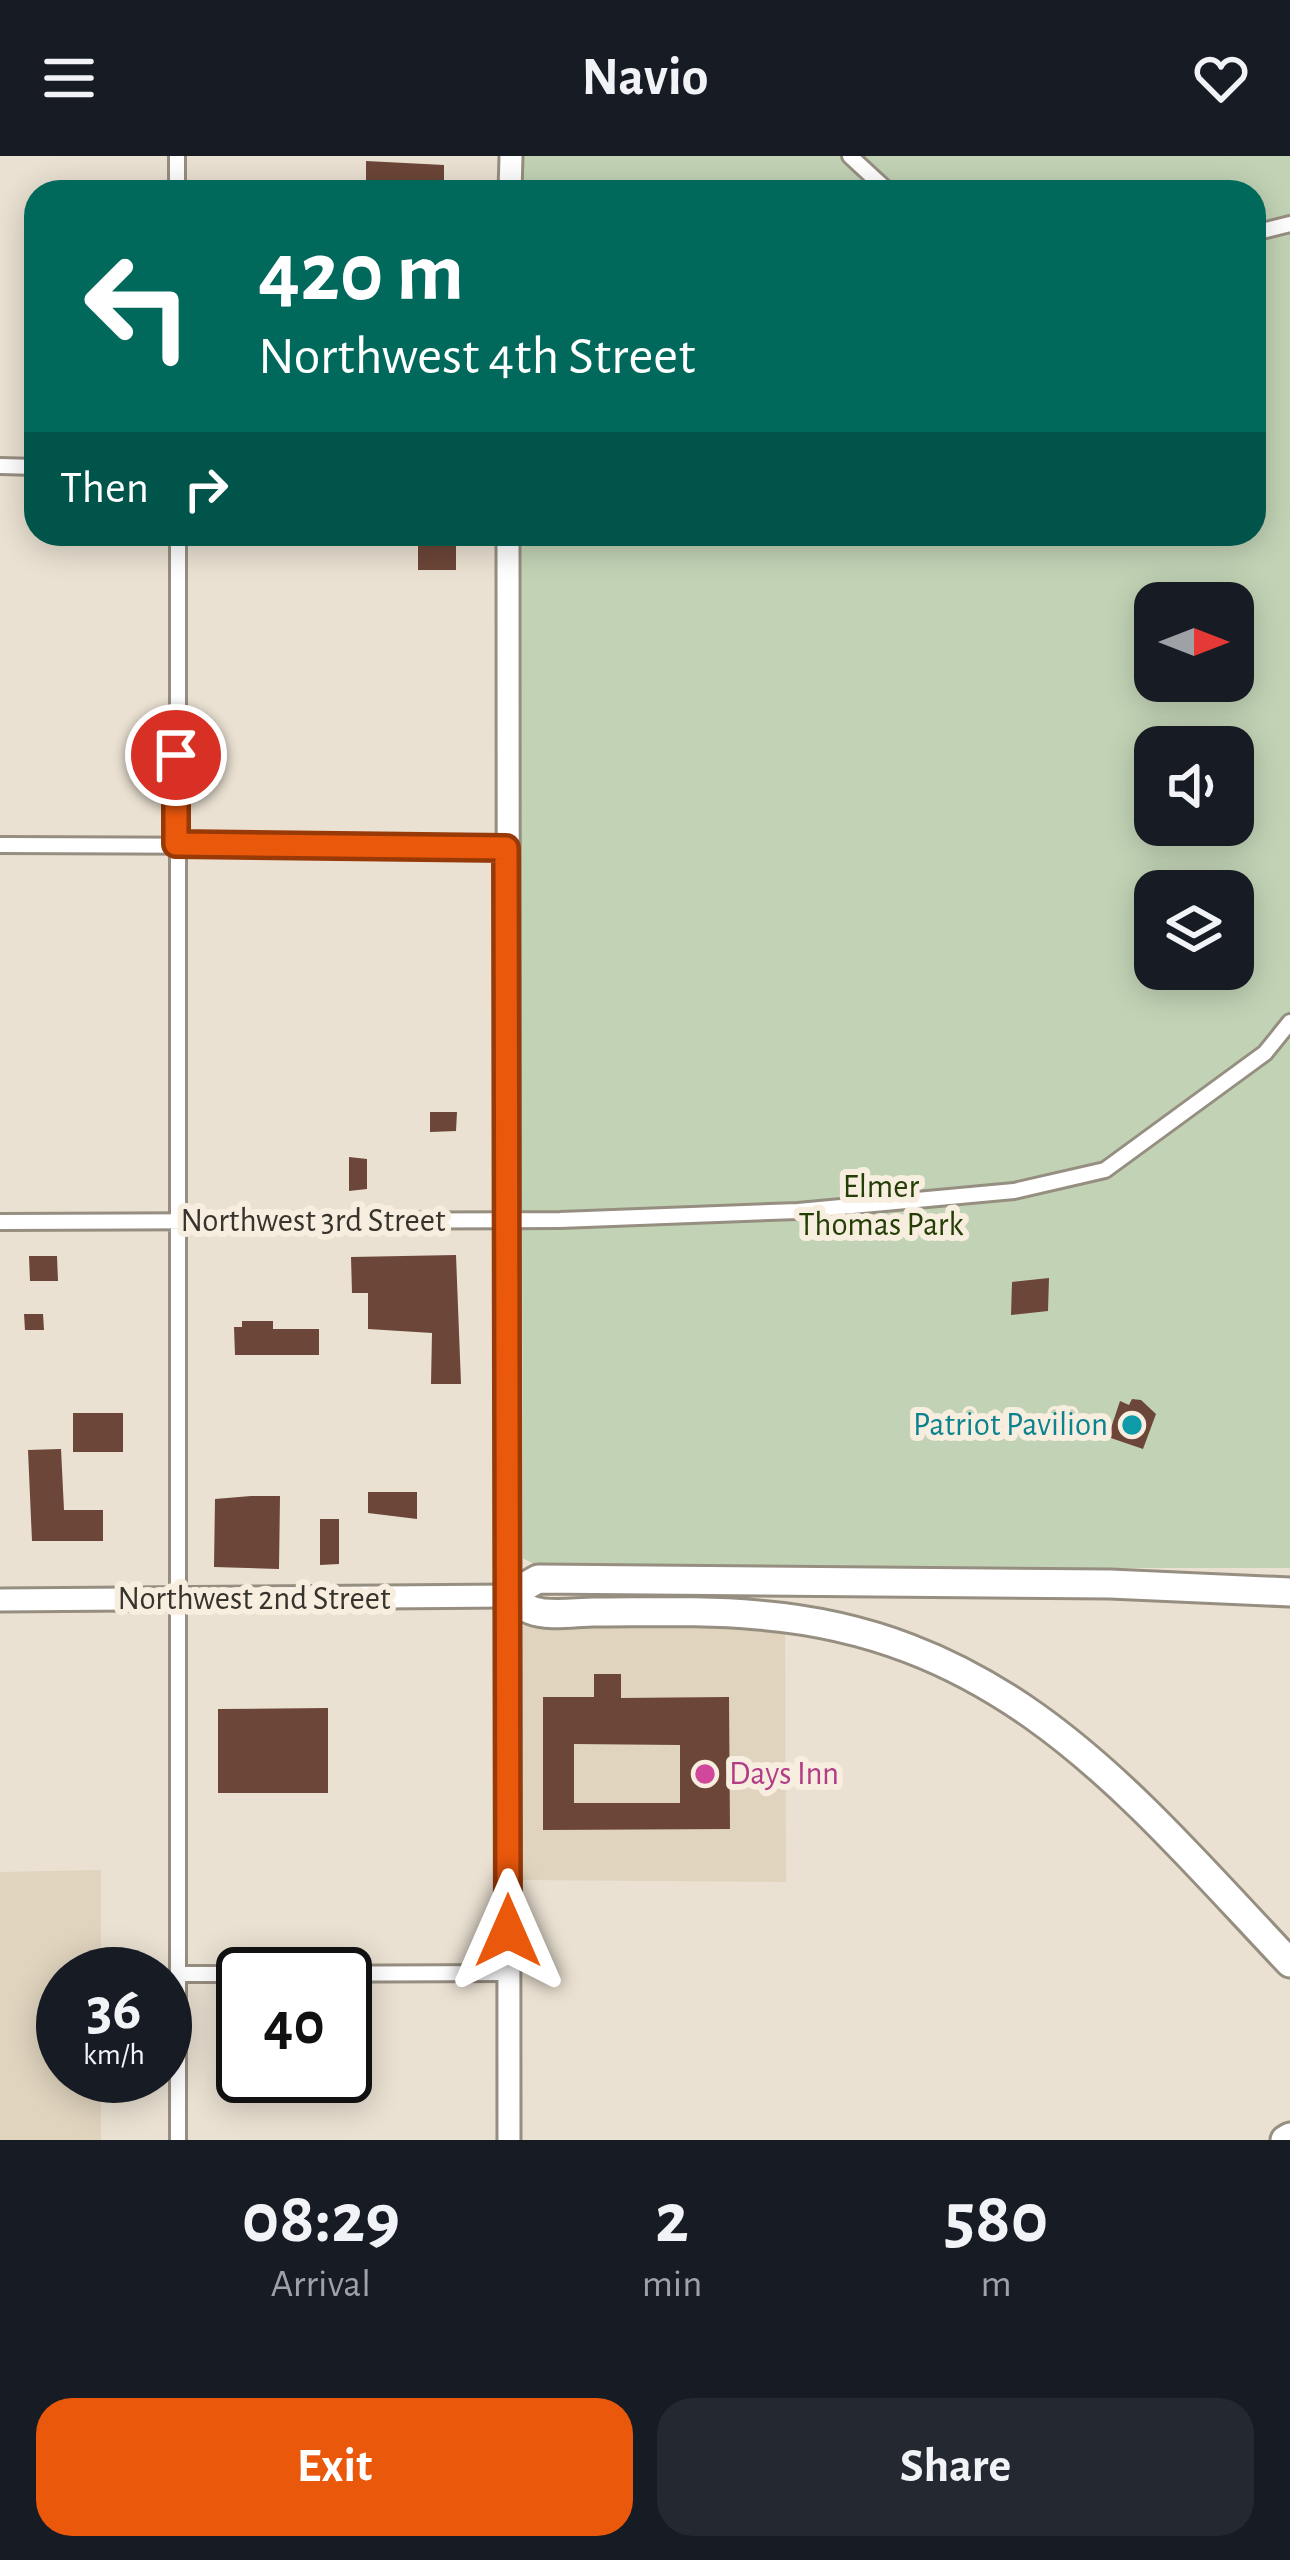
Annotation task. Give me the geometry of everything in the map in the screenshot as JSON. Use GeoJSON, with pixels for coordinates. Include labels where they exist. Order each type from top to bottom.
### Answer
{"type":"FeatureCollection","features":[{"type":"Feature","properties":{"kind":"highway"},"geometry":{"type":"LineString","coordinates":[[1290,1596],[1238,1590],[538,1579],[508,1596],[535,1612],[695,1612],[829,1625],[891,1642],[964,1673],[1058,1730],[1099,1762],[1290,1964]]}},
{"type":"Feature","properties":{"kind":"street"},"geometry":{"type":"LineString","coordinates":[[850,156],[876,180]]}},
{"type":"Feature","properties":{"kind":"street"},"geometry":{"type":"LineString","coordinates":[[178,546],[178,1947]]}},
{"type":"Feature","properties":{"kind":"street"},"geometry":{"type":"LineString","coordinates":[[508,546],[509,2140]]}},
{"type":"Feature","properties":{"kind":"street"},"geometry":{"type":"LineString","coordinates":[[0,845],[506,848]]}},
{"type":"Feature","properties":{"kind":"street","name":"Northwest 3rd Street"},"geometry":{"type":"LineString","coordinates":[[0,1222],[506,1221],[819,1209],[1014,1191],[1105,1170],[1265,1053],[1290,1022]]}},
{"type":"Feature","properties":{"kind":"street","name":"Northwest 2nd Street"},"geometry":{"type":"LineString","coordinates":[[0,1600],[508,1596]]}},
{"type":"Feature","properties":{"kind":"street"},"geometry":{"type":"LineString","coordinates":[[372,1974],[508,1973]]}},
{"type":"Feature","properties":{"kind":"street"},"geometry":{"type":"LineString","coordinates":[[178,2103],[178,2140]]}},
{"type":"Feature","properties":{"kind":"shaded area"},"geometry":{"type":"Polygon","coordinates":[[[656,1621],[785,1627],[786,1882],[516,1880],[521,1626],[656,1621]]]}},
{"type":"Feature","properties":{"kind":"shaded area"},"geometry":{"type":"Polygon","coordinates":[[[101,1870],[101,1947],[36,1947],[36,2103],[101,2103],[101,2140],[0,2140],[0,1872],[101,1870]]]}},
{"type":"Feature","properties":{"kind":"green space","name":"Elmer Thomas Park"},"geometry":{"type":"Polygon","coordinates":[[[520,156],[1290,156],[1290,1568],[541,1568],[523,1558],[520,546],[1266,546],[1266,180],[520,180],[520,156]]]}},
{"type":"Feature","properties":{"kind":"building"},"geometry":{"type":"Polygon","coordinates":[[[366,161],[444,165],[444,180],[366,180],[366,161]]]}},
{"type":"Feature","properties":{"kind":"building"},"geometry":{"type":"Polygon","coordinates":[[[418,546],[456,546],[456,570],[418,570],[418,546]]]}},
{"type":"Feature","properties":{"kind":"building"},"geometry":{"type":"Polygon","coordinates":[[[430,1112],[457,1112],[456,1131],[430,1132],[430,1112]]]}},
{"type":"Feature","properties":{"kind":"building"},"geometry":{"type":"Polygon","coordinates":[[[349,1157],[367,1159],[367,1189],[349,1191],[349,1157]]]}},
{"type":"Feature","properties":{"kind":"building"},"geometry":{"type":"Polygon","coordinates":[[[456,1255],[461,1384],[431,1384],[432,1333],[368,1329],[368,1293],[352,1293],[351,1257],[456,1255]]]}},
{"type":"Feature","properties":{"kind":"building"},"geometry":{"type":"Polygon","coordinates":[[[29,1256],[57,1256],[58,1281],[30,1281],[29,1256]]]}},
{"type":"Feature","properties":{"kind":"building"},"geometry":{"type":"Polygon","coordinates":[[[1049,1278],[1048,1311],[1011,1315],[1012,1282],[1049,1278]]]}},
{"type":"Feature","properties":{"kind":"building"},"geometry":{"type":"Polygon","coordinates":[[[24,1314],[43,1314],[44,1330],[25,1330],[24,1314]]]}},
{"type":"Feature","properties":{"kind":"building"},"geometry":{"type":"Polygon","coordinates":[[[242,1321],[273,1321],[273,1329],[319,1329],[319,1355],[235,1355],[234,1327],[242,1327],[242,1321]]]}},
{"type":"Feature","properties":{"kind":"building","name":"Patriot Pavilion"},"geometry":{"type":"Polygon","coordinates":[[[1132,1399],[1141,1400],[1156,1414],[1143,1449],[1108,1437],[1120,1401],[1129,1405],[1132,1399]]]}},
{"type":"Feature","properties":{"kind":"building"},"geometry":{"type":"Polygon","coordinates":[[[73,1413],[123,1413],[123,1452],[73,1452],[73,1413]]]}},
{"type":"Feature","properties":{"kind":"building"},"geometry":{"type":"Polygon","coordinates":[[[61,1449],[64,1510],[103,1510],[103,1541],[32,1541],[28,1450],[61,1449]]]}},
{"type":"Feature","properties":{"kind":"building"},"geometry":{"type":"Polygon","coordinates":[[[368,1492],[417,1492],[417,1519],[368,1513],[368,1492]]]}},
{"type":"Feature","properties":{"kind":"building"},"geometry":{"type":"Polygon","coordinates":[[[280,1496],[279,1569],[214,1567],[215,1499],[280,1496]]]}},
{"type":"Feature","properties":{"kind":"building"},"geometry":{"type":"Polygon","coordinates":[[[320,1519],[339,1519],[339,1564],[320,1565],[320,1519]]]}},
{"type":"Feature","properties":{"kind":"building","name":"Days Inn"},"geometry":{"type":"Polygon","coordinates":[[[594,1674],[621,1674],[621,1698],[729,1697],[730,1829],[543,1830],[543,1697],[594,1697],[594,1674]],[[574,1744],[574,1803],[680,1803],[680,1745],[574,1744]]]}},
{"type":"Feature","properties":{"kind":"building"},"geometry":{"type":"Polygon","coordinates":[[[328,1708],[328,1793],[218,1793],[218,1709],[328,1708]]]}},
{"type":"Feature","properties":{"kind":"place","name":"Patriot Pavilion"},"geometry":{"type":"Point","coordinates":[1132,1425]}},
{"type":"Feature","properties":{"kind":"place","name":"Days Inn"},"geometry":{"type":"Point","coordinates":[705,1774]}},
{"type":"Feature","properties":{"kind":"route"},"geometry":{"type":"LineString","coordinates":[[176,755],[176,844],[506,848],[508,1931]]}}]}
